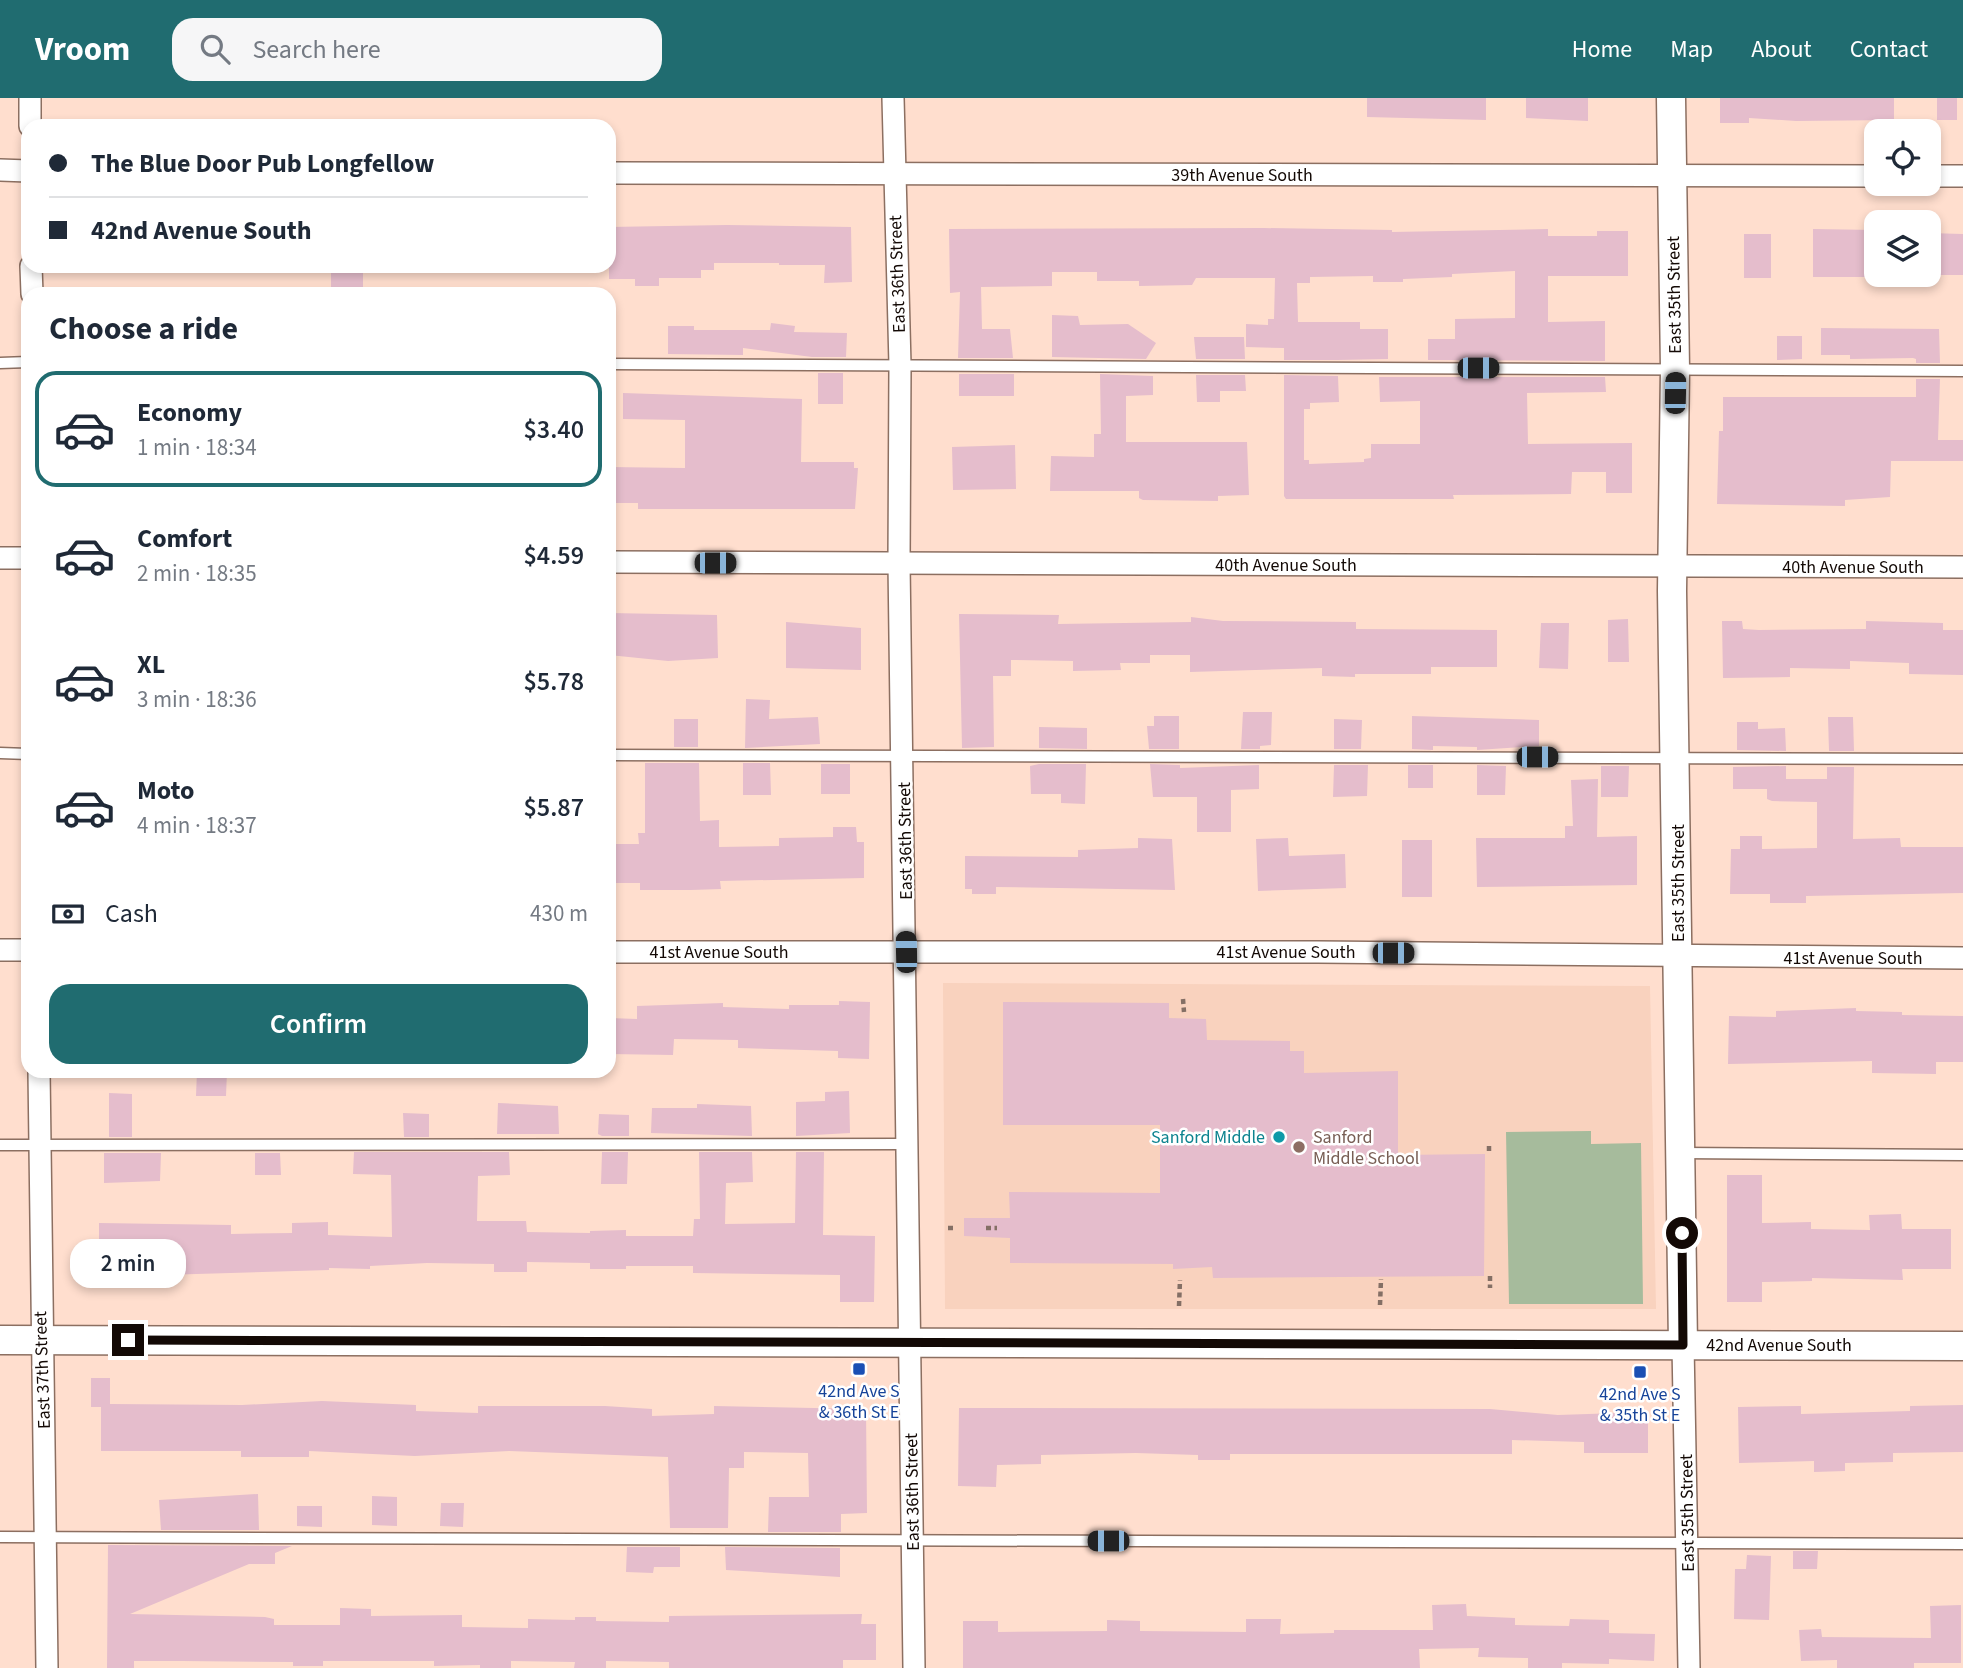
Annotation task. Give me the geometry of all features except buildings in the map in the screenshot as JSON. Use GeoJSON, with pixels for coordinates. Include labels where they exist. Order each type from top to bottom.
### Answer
{"type":"FeatureCollection","features":[{"type":"Feature","properties":{"kind":"street"},"geometry":{"type":"LineString","coordinates":[[30,98],[30,119]]}},
{"type":"Feature","properties":{"kind":"street","name":"East 36th Street"},"geometry":{"type":"LineString","coordinates":[[893,98],[900,365],[899,563],[904,756],[914,1668]]}},
{"type":"Feature","properties":{"kind":"street","name":"East 35th Street"},"geometry":{"type":"LineString","coordinates":[[1671,98],[1675,369],[1673,566],[1689,1668]]}},
{"type":"Feature","properties":{"kind":"street"},"geometry":{"type":"LineString","coordinates":[[0,170],[21,171]]}},
{"type":"Feature","properties":{"kind":"street","name":"39th Avenue South"},"geometry":{"type":"LineString","coordinates":[[616,173],[1864,176]]}},
{"type":"Feature","properties":{"kind":"street"},"geometry":{"type":"LineString","coordinates":[[1941,176],[1963,176]]}},
{"type":"Feature","properties":{"kind":"street"},"geometry":{"type":"LineString","coordinates":[[0,558],[21,558]]}},
{"type":"Feature","properties":{"kind":"street","name":"40th Avenue South"},"geometry":{"type":"LineString","coordinates":[[616,562],[1963,567]]}},
{"type":"Feature","properties":{"kind":"street"},"geometry":{"type":"LineString","coordinates":[[0,950],[21,950]]}},
{"type":"Feature","properties":{"kind":"street","name":"41st Avenue South"},"geometry":{"type":"LineString","coordinates":[[616,952],[1401,953],[1963,958]]}},
{"type":"Feature","properties":{"kind":"street","name":"East 37th Street"},"geometry":{"type":"LineString","coordinates":[[39,1078],[47,1668]]}},
{"type":"Feature","properties":{"kind":"street","name":"42nd Avenue South"},"geometry":{"type":"LineString","coordinates":[[0,1340],[1963,1346]]}},
{"type":"Feature","properties":{"kind":"lane"},"geometry":{"type":"LineString","coordinates":[[0,363],[21,362]]}},
{"type":"Feature","properties":{"kind":"lane"},"geometry":{"type":"LineString","coordinates":[[616,364],[1963,371]]}},
{"type":"Feature","properties":{"kind":"lane"},"geometry":{"type":"LineString","coordinates":[[0,753],[21,754]]}},
{"type":"Feature","properties":{"kind":"lane"},"geometry":{"type":"LineString","coordinates":[[616,755],[1963,759]]}},
{"type":"Feature","properties":{"kind":"lane"},"geometry":{"type":"LineString","coordinates":[[0,1145],[907,1144]]}},
{"type":"Feature","properties":{"kind":"lane"},"geometry":{"type":"LineString","coordinates":[[1681,1153],[1963,1155]]}},
{"type":"Feature","properties":{"kind":"lane"},"geometry":{"type":"LineString","coordinates":[[0,1537],[1963,1544]]}},
{"type":"Feature","properties":{"kind":"path"},"geometry":{"type":"LineString","coordinates":[[1183,999],[1184,1012]]}},
{"type":"Feature","properties":{"kind":"path"},"geometry":{"type":"LineString","coordinates":[[1489,1146],[1489,1154]]}},
{"type":"Feature","properties":{"kind":"path"},"geometry":{"type":"LineString","coordinates":[[948,1228],[956,1228]]}},
{"type":"Feature","properties":{"kind":"path"},"geometry":{"type":"LineString","coordinates":[[986,1228],[997,1228]]}},
{"type":"Feature","properties":{"kind":"path"},"geometry":{"type":"LineString","coordinates":[[1490,1276],[1490,1288]]}},
{"type":"Feature","properties":{"kind":"path"},"geometry":{"type":"LineString","coordinates":[[1179,1306],[1180,1279]]}},
{"type":"Feature","properties":{"kind":"path"},"geometry":{"type":"LineString","coordinates":[[1380,1306],[1381,1279]]}},
{"type":"Feature","properties":{"kind":"shaded area","name":"Sanford Middle School"},"geometry":{"type":"Polygon","coordinates":[[[943,983],[1650,986],[1656,1309],[945,1309],[943,983]]]}},
{"type":"Feature","properties":{"kind":"green space"},"geometry":{"type":"Polygon","coordinates":[[[1591,1131],[1591,1144],[1641,1143],[1643,1304],[1509,1304],[1506,1132],[1591,1131]]]}},
{"type":"Feature","properties":{"kind":"place","name":"Sanford Middle"},"geometry":{"type":"Point","coordinates":[1279,1137]}},
{"type":"Feature","properties":{"kind":"place","name":"Sanford Middle School"},"geometry":{"type":"Point","coordinates":[1299,1147]}},
{"type":"Feature","properties":{"kind":"place","name":"42nd Ave S & 36th St E"},"geometry":{"type":"Point","coordinates":[859,1369]}},
{"type":"Feature","properties":{"kind":"place","name":"42nd Ave S & 35th St E"},"geometry":{"type":"Point","coordinates":[1640,1372]}},
{"type":"Feature","properties":{"kind":"route"},"geometry":{"type":"LineString","coordinates":[[128,1340],[1683,1345],[1682,1233]]}}]}
